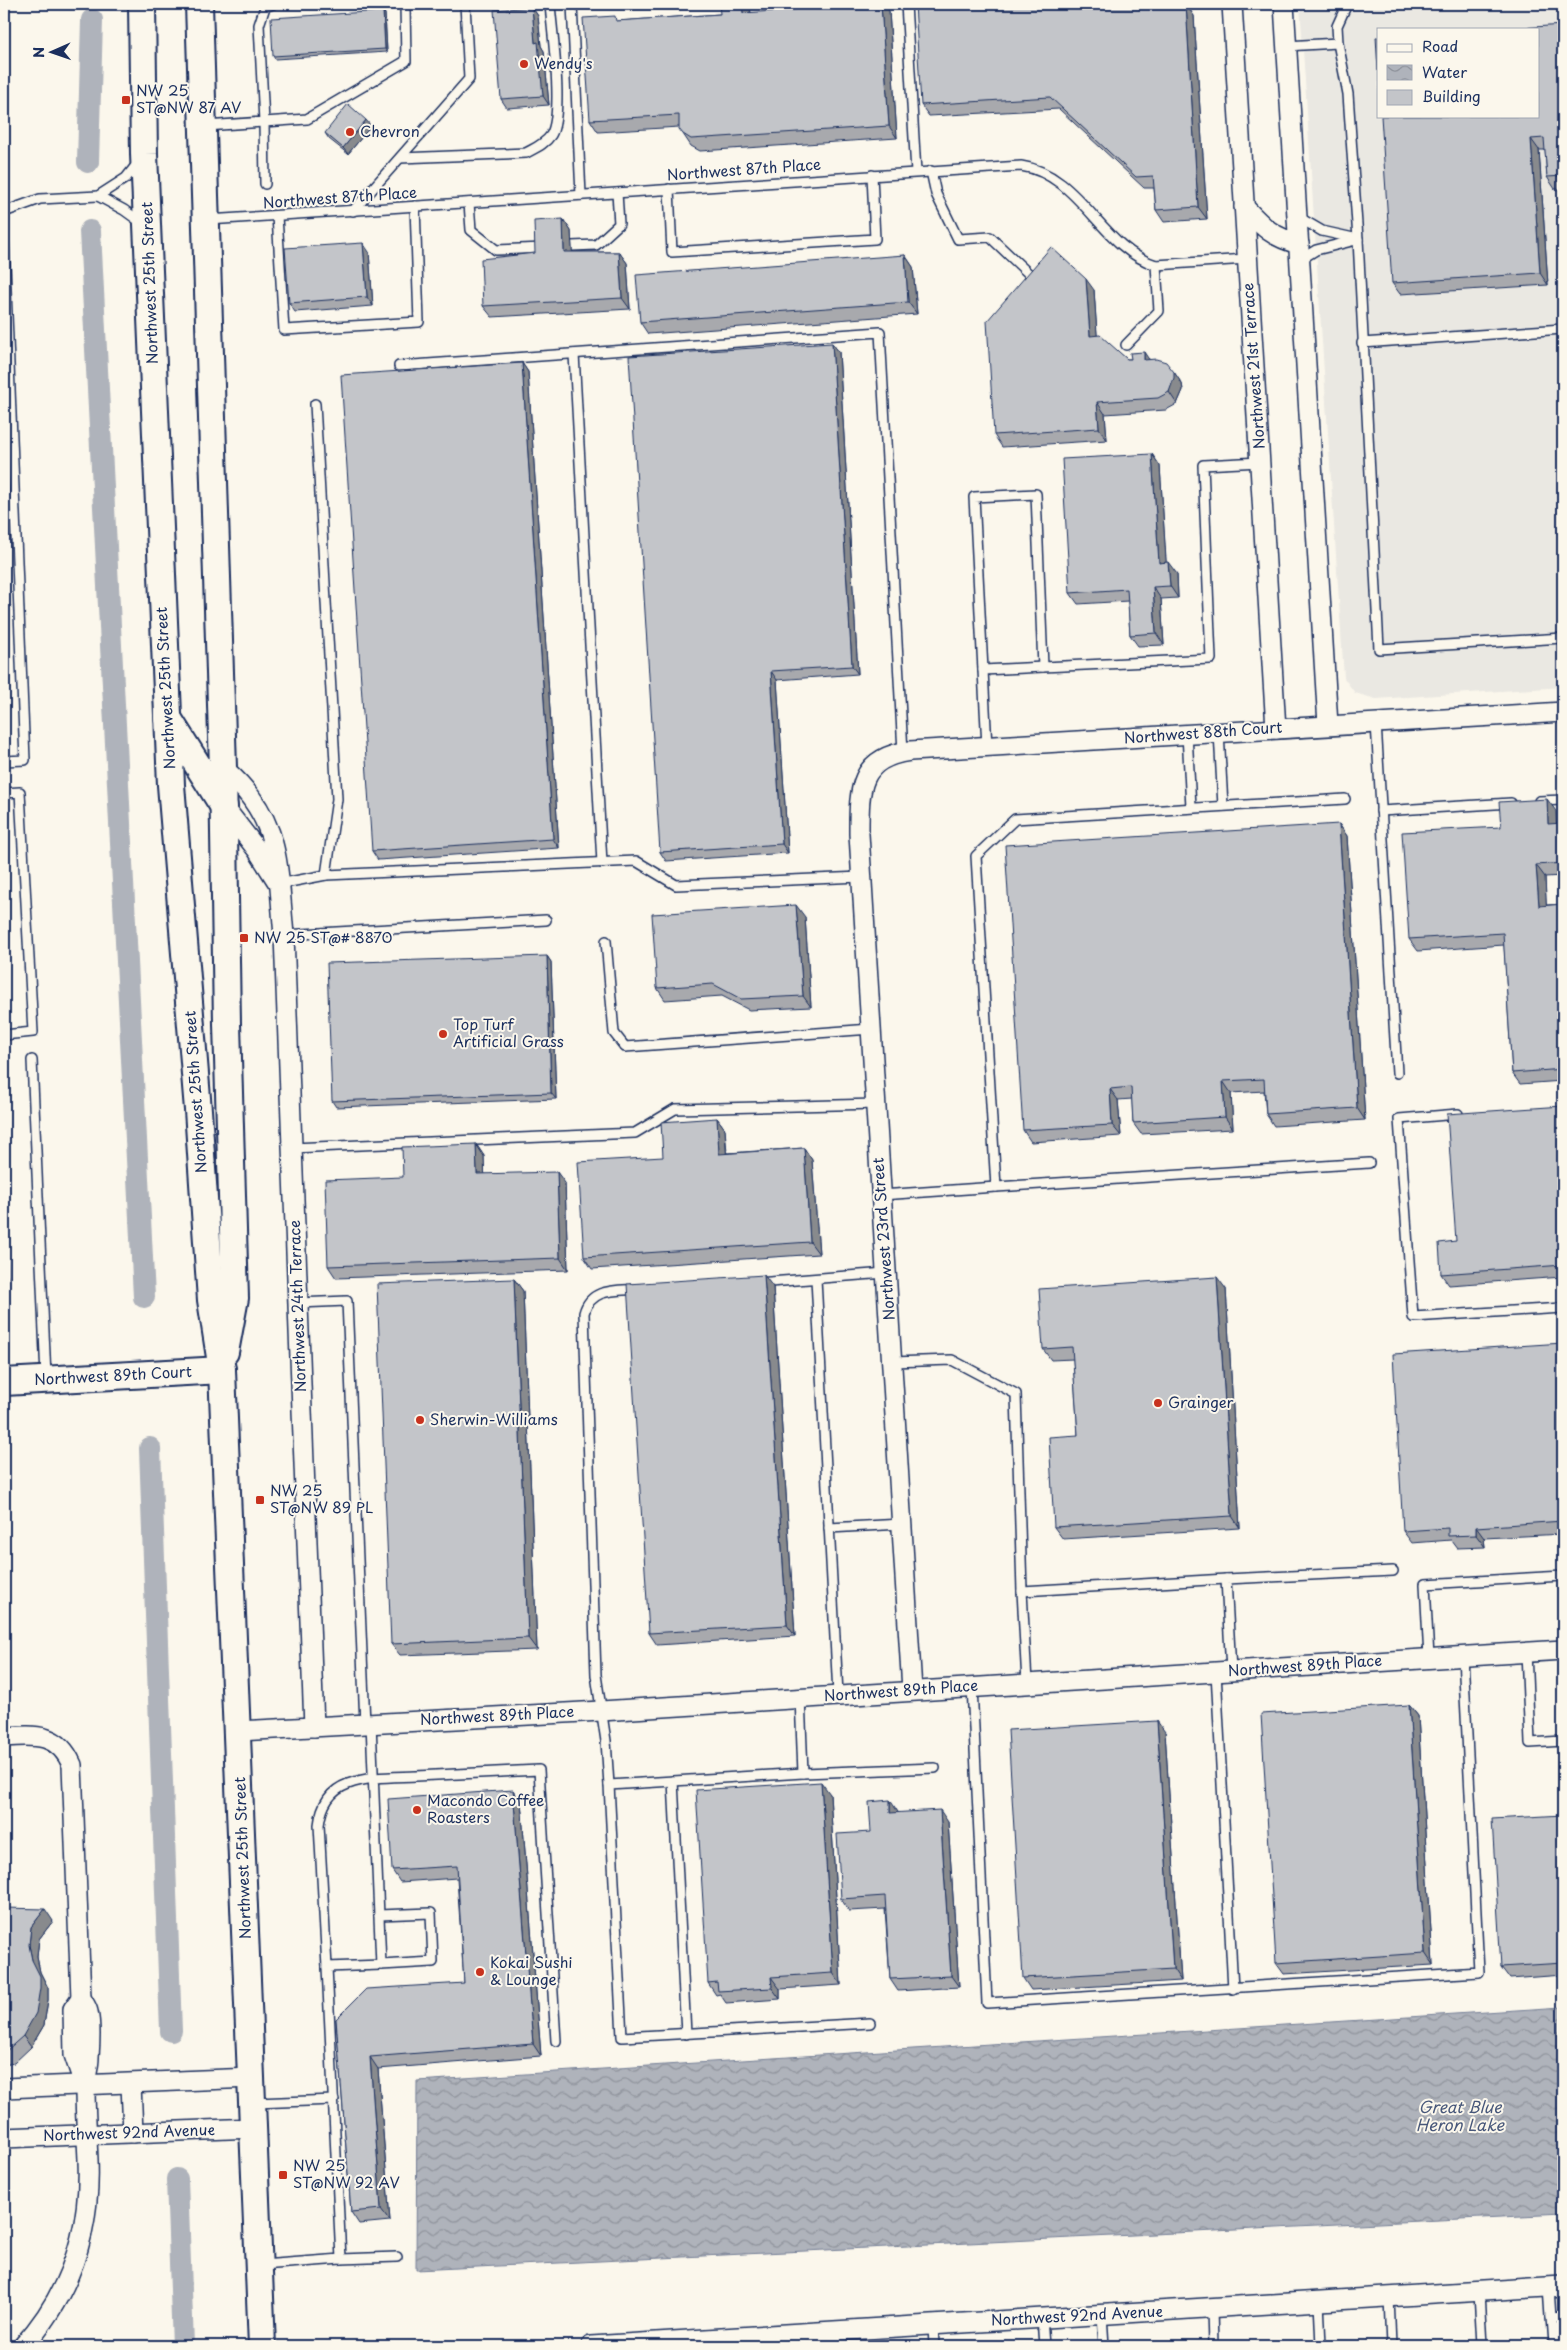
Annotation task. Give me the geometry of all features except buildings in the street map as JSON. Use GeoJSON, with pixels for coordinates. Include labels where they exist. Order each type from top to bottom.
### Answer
{"type":"FeatureCollection","features":[{"type":"Feature","properties":{"kind":"main road","name":"Northwest 25th Street"},"geometry":{"type":"LineString","coordinates":[[142,4],[144,154],[167,718],[211,1300],[222,1370],[262,2346]]}},
{"type":"Feature","properties":{"kind":"main road","name":"Northwest 25th Street"},"geometry":{"type":"LineString","coordinates":[[199,4],[223,768],[227,1014],[236,1298],[222,1370]]}},
{"type":"Feature","properties":{"kind":"main road"},"geometry":{"type":"LineString","coordinates":[[167,718],[224,807]]}},
{"type":"Feature","properties":{"kind":"main road","name":"Northwest 89th Court"},"geometry":{"type":"LineString","coordinates":[[4,1382],[222,1370]]}},
{"type":"Feature","properties":{"kind":"street","name":"Northwest 21st Terrace"},"geometry":{"type":"LineString","coordinates":[[1232,4],[1276,728]]}},
{"type":"Feature","properties":{"kind":"street"},"geometry":{"type":"LineString","coordinates":[[1284,4],[1328,725]]}},
{"type":"Feature","properties":{"kind":"street"},"geometry":{"type":"LineString","coordinates":[[1244,207],[1266,230],[1300,252]]}},
{"type":"Feature","properties":{"kind":"street","name":"Northwest 88th Court"},"geometry":{"type":"LineString","coordinates":[[861,789],[873,765],[883,758],[903,752],[1563,712]]}},
{"type":"Feature","properties":{"kind":"street","name":"Northwest 24th Terrace"},"geometry":{"type":"LineString","coordinates":[[223,768],[243,785],[265,817],[276,851],[284,935],[314,1727]]}},
{"type":"Feature","properties":{"kind":"street","name":"Northwest 23rd Street"},"geometry":{"type":"LineString","coordinates":[[861,789],[859,814],[861,877],[912,1690]]}},
{"type":"Feature","properties":{"kind":"street","name":"Northwest 24th Terrace"},"geometry":{"type":"LineString","coordinates":[[224,807],[254,845],[279,884]]}},
{"type":"Feature","properties":{"kind":"street","name":"Northwest 89th Place"},"geometry":{"type":"LineString","coordinates":[[238,1731],[1563,1650]]}},
{"type":"Feature","properties":{"kind":"street"},"geometry":{"type":"LineString","coordinates":[[4,1737],[36,1736],[48,1739],[64,1750],[72,1765],[81,1998],[73,2009],[74,2055],[85,2086],[88,2161],[87,2210],[79,2249],[65,2286],[55,2303],[23,2346]]}},
{"type":"Feature","properties":{"kind":"street"},"geometry":{"type":"LineString","coordinates":[[4,2088],[131,2084],[252,2091]]}},
{"type":"Feature","properties":{"kind":"street"},"geometry":{"type":"LineString","coordinates":[[131,2084],[133,2133]]}},
{"type":"Feature","properties":{"kind":"street","name":"Northwest 92nd Avenue"},"geometry":{"type":"LineString","coordinates":[[4,2138],[254,2128]]}},
{"type":"Feature","properties":{"kind":"street","name":"Northwest 92nd Avenue"},"geometry":{"type":"LineString","coordinates":[[591,2346],[826,2339],[933,2325],[1556,2287]]}},
{"type":"Feature","properties":{"kind":"lane"},"geometry":{"type":"LineString","coordinates":[[265,184],[259,25],[265,7],[273,4]]}},
{"type":"Feature","properties":{"kind":"lane"},"geometry":{"type":"LineString","coordinates":[[203,126],[307,119],[406,61],[405,4]]}},
{"type":"Feature","properties":{"kind":"lane"},"geometry":{"type":"LineString","coordinates":[[353,211],[469,79],[465,4]]}},
{"type":"Feature","properties":{"kind":"lane"},"geometry":{"type":"LineString","coordinates":[[400,158],[526,152],[539,147],[550,136],[556,123],[557,106],[550,4]]}},
{"type":"Feature","properties":{"kind":"lane"},"geometry":{"type":"LineString","coordinates":[[572,4],[581,195]]}},
{"type":"Feature","properties":{"kind":"lane"},"geometry":{"type":"LineString","coordinates":[[906,4],[916,172]]}},
{"type":"Feature","properties":{"kind":"lane"},"geometry":{"type":"LineString","coordinates":[[1347,4],[1338,26],[1338,43],[1348,94],[1358,239],[1379,649],[1563,638]]}},
{"type":"Feature","properties":{"kind":"lane"},"geometry":{"type":"LineString","coordinates":[[1286,46],[1338,43]]}},
{"type":"Feature","properties":{"kind":"lane"},"geometry":{"type":"LineString","coordinates":[[4,212],[40,199],[98,196],[126,178],[144,154]]}},
{"type":"Feature","properties":{"kind":"lane","name":"Northwest 87th Place"},"geometry":{"type":"LineString","coordinates":[[207,220],[1021,166],[1048,174],[1060,183],[1132,253],[1144,261],[1156,265],[1247,259]]}},
{"type":"Feature","properties":{"kind":"lane"},"geometry":{"type":"LineString","coordinates":[[931,171],[936,194],[958,239],[990,238],[1028,273]]}},
{"type":"Feature","properties":{"kind":"lane"},"geometry":{"type":"LineString","coordinates":[[669,190],[672,252],[875,239],[872,175]]}},
{"type":"Feature","properties":{"kind":"lane"},"geometry":{"type":"LineString","coordinates":[[572,246],[596,245],[620,224],[617,193]]}},
{"type":"Feature","properties":{"kind":"lane"},"geometry":{"type":"LineString","coordinates":[[98,196],[124,210],[148,228]]}},
{"type":"Feature","properties":{"kind":"lane"},"geometry":{"type":"LineString","coordinates":[[468,203],[471,230],[496,250],[543,248]]}},
{"type":"Feature","properties":{"kind":"lane"},"geometry":{"type":"LineString","coordinates":[[278,216],[284,330],[419,322],[415,206]]}},
{"type":"Feature","properties":{"kind":"lane"},"geometry":{"type":"LineString","coordinates":[[1297,216],[1322,231],[1358,239]]}},
{"type":"Feature","properties":{"kind":"lane"},"geometry":{"type":"LineString","coordinates":[[1300,252],[1316,250],[1358,239]]}},
{"type":"Feature","properties":{"kind":"lane"},"geometry":{"type":"LineString","coordinates":[[4,240],[25,760],[4,761]]}},
{"type":"Feature","properties":{"kind":"lane"},"geometry":{"type":"LineString","coordinates":[[1126,345],[1159,311],[1156,265]]}},
{"type":"Feature","properties":{"kind":"lane"},"geometry":{"type":"LineString","coordinates":[[1362,343],[1563,329]]}},
{"type":"Feature","properties":{"kind":"lane"},"geometry":{"type":"LineString","coordinates":[[399,366],[880,332],[903,752]]}},
{"type":"Feature","properties":{"kind":"lane"},"geometry":{"type":"LineString","coordinates":[[574,354],[602,863]]}},
{"type":"Feature","properties":{"kind":"lane"},"geometry":{"type":"LineString","coordinates":[[315,404],[337,799],[326,875]]}},
{"type":"Feature","properties":{"kind":"lane"},"geometry":{"type":"LineString","coordinates":[[983,670],[1211,659],[1203,465],[1260,462]]}},
{"type":"Feature","properties":{"kind":"lane"},"geometry":{"type":"LineString","coordinates":[[988,748],[974,497],[1036,494],[1043,667]]}},
{"type":"Feature","properties":{"kind":"lane"},"geometry":{"type":"LineString","coordinates":[[1376,722],[1397,1073]]}},
{"type":"Feature","properties":{"kind":"lane"},"geometry":{"type":"LineString","coordinates":[[1219,732],[1223,806]]}},
{"type":"Feature","properties":{"kind":"lane"},"geometry":{"type":"LineString","coordinates":[[1187,734],[1191,807]]}},
{"type":"Feature","properties":{"kind":"lane"},"geometry":{"type":"LineString","coordinates":[[4,793],[20,792],[33,1032],[4,1035]]}},
{"type":"Feature","properties":{"kind":"lane"},"geometry":{"type":"LineString","coordinates":[[996,1187],[976,856],[1015,819],[1345,799]]}},
{"type":"Feature","properties":{"kind":"lane"},"geometry":{"type":"LineString","coordinates":[[1381,811],[1563,800]]}},
{"type":"Feature","properties":{"kind":"lane"},"geometry":{"type":"LineString","coordinates":[[279,884],[326,875],[636,861],[676,885],[861,877]]}},
{"type":"Feature","properties":{"kind":"lane"},"geometry":{"type":"LineString","coordinates":[[284,935],[546,920]]}},
{"type":"Feature","properties":{"kind":"lane"},"geometry":{"type":"LineString","coordinates":[[606,941],[614,1033],[625,1047],[871,1029]]}},
{"type":"Feature","properties":{"kind":"lane"},"geometry":{"type":"LineString","coordinates":[[32,1060],[46,1380]]}},
{"type":"Feature","properties":{"kind":"lane"},"geometry":{"type":"LineString","coordinates":[[292,1148],[635,1133],[675,1109],[876,1104]]}},
{"type":"Feature","properties":{"kind":"lane"},"geometry":{"type":"LineString","coordinates":[[1467,1114],[1399,1118],[1414,1317],[1563,1308]]}},
{"type":"Feature","properties":{"kind":"lane"},"geometry":{"type":"LineString","coordinates":[[881,1195],[1368,1163]]}},
{"type":"Feature","properties":{"kind":"lane"},"geometry":{"type":"LineString","coordinates":[[749,1283],[886,1273]]}},
{"type":"Feature","properties":{"kind":"lane"},"geometry":{"type":"LineString","coordinates":[[816,1279],[838,1694]]}},
{"type":"Feature","properties":{"kind":"lane"},"geometry":{"type":"LineString","coordinates":[[653,1289],[597,1294],[586,1304],[584,1313],[596,1675],[606,1741],[622,2037],[870,2022]]}},
{"type":"Feature","properties":{"kind":"lane"},"geometry":{"type":"LineString","coordinates":[[298,1303],[347,1301],[368,1724],[374,1778],[381,1965]]}},
{"type":"Feature","properties":{"kind":"lane"},"geometry":{"type":"LineString","coordinates":[[892,1362],[952,1360],[1016,1394],[1027,1683]]}},
{"type":"Feature","properties":{"kind":"lane"},"geometry":{"type":"LineString","coordinates":[[829,1528],[902,1524]]}},
{"type":"Feature","properties":{"kind":"lane"},"geometry":{"type":"LineString","coordinates":[[1022,1591],[1393,1571]]}},
{"type":"Feature","properties":{"kind":"lane"},"geometry":{"type":"LineString","coordinates":[[1429,1658],[1425,1584],[1563,1576]]}},
{"type":"Feature","properties":{"kind":"lane"},"geometry":{"type":"LineString","coordinates":[[1226,1579],[1224,1672],[1233,1989]]}},
{"type":"Feature","properties":{"kind":"lane"},"geometry":{"type":"LineString","coordinates":[[1526,1652],[1530,1742],[1563,1741]]}},
{"type":"Feature","properties":{"kind":"lane"},"geometry":{"type":"LineString","coordinates":[[972,1686],[988,2003],[1233,1989],[1480,1972],[1463,1656]]}},
{"type":"Feature","properties":{"kind":"lane"},"geometry":{"type":"LineString","coordinates":[[800,1697],[803,1773]]}},
{"type":"Feature","properties":{"kind":"lane"},"geometry":{"type":"LineString","coordinates":[[609,1785],[803,1773],[935,1768]]}},
{"type":"Feature","properties":{"kind":"lane"},"geometry":{"type":"LineString","coordinates":[[341,2259],[327,1967],[318,1826],[326,1800],[335,1791],[347,1784],[374,1778],[539,1770],[556,2041]]}},
{"type":"Feature","properties":{"kind":"lane"},"geometry":{"type":"LineString","coordinates":[[673,1781],[686,2034]]}},
{"type":"Feature","properties":{"kind":"lane"},"geometry":{"type":"LineString","coordinates":[[327,1967],[433,1962],[431,1913],[379,1915]]}},
{"type":"Feature","properties":{"kind":"lane"},"geometry":{"type":"LineString","coordinates":[[252,2091],[334,2100]]}},
{"type":"Feature","properties":{"kind":"lane"},"geometry":{"type":"LineString","coordinates":[[258,2265],[397,2257]]}},
{"type":"Feature","properties":{"kind":"lane"},"geometry":{"type":"LineString","coordinates":[[1552,2346],[1550,2317],[1556,2287]]}},
{"type":"Feature","properties":{"kind":"lane"},"geometry":{"type":"LineString","coordinates":[[1479,2292],[1482,2346]]}},
{"type":"Feature","properties":{"kind":"lane"},"geometry":{"type":"LineString","coordinates":[[1390,2297],[1391,2346]]}},
{"type":"Feature","properties":{"kind":"lane"},"geometry":{"type":"LineString","coordinates":[[1319,2301],[1321,2346]]}},
{"type":"Feature","properties":{"kind":"lane"},"geometry":{"type":"LineString","coordinates":[[1212,2309],[1213,2346]]}},
{"type":"Feature","properties":{"kind":"lane"},"geometry":{"type":"LineString","coordinates":[[1102,2315],[1104,2346]]}},
{"type":"Feature","properties":{"kind":"lane"},"geometry":{"type":"LineString","coordinates":[[1550,2317],[1563,2316]]}},
{"type":"Feature","properties":{"kind":"lane"},"geometry":{"type":"LineString","coordinates":[[1042,2318],[1044,2346]]}},
{"type":"Feature","properties":{"kind":"lane"},"geometry":{"type":"LineString","coordinates":[[933,2325],[934,2346]]}},
{"type":"Feature","properties":{"kind":"shaded area"},"geometry":{"type":"Polygon","coordinates":[[[1300,4],[1563,4],[1563,687],[1376,699],[1355,693],[1344,678],[1300,4]]]}},
{"type":"Feature","properties":{"kind":"water","name":"Great Blue Heron Lake"},"geometry":{"type":"Polygon","coordinates":[[[1563,2007],[1563,2214],[416,2270],[417,2081],[1563,2007]]]}},
{"type":"Feature","properties":{"kind":"waterway"},"geometry":{"type":"LineString","coordinates":[[88,162],[92,20]]}},
{"type":"Feature","properties":{"kind":"waterway"},"geometry":{"type":"LineString","coordinates":[[90,231],[144,1297]]}},
{"type":"Feature","properties":{"kind":"waterway"},"geometry":{"type":"LineString","coordinates":[[150,1448],[171,2031]]}},
{"type":"Feature","properties":{"kind":"waterway"},"geometry":{"type":"LineString","coordinates":[[177,2179],[183,2346]]}},
{"type":"Feature","properties":{"kind":"place","name":"Wendy's"},"geometry":{"type":"Point","coordinates":[524,64]}},
{"type":"Feature","properties":{"kind":"place","name":"NW 25 ST@NW 87 AV"},"geometry":{"type":"Point","coordinates":[126,100]}},
{"type":"Feature","properties":{"kind":"place","name":"Chevron"},"geometry":{"type":"Point","coordinates":[350,132]}},
{"type":"Feature","properties":{"kind":"place","name":"NW 25 ST@# 8870"},"geometry":{"type":"Point","coordinates":[244,938]}},
{"type":"Feature","properties":{"kind":"place","name":"Top Turf Artificial Grass"},"geometry":{"type":"Point","coordinates":[443,1034]}},
{"type":"Feature","properties":{"kind":"place","name":"Grainger"},"geometry":{"type":"Point","coordinates":[1158,1403]}},
{"type":"Feature","properties":{"kind":"place","name":"Sherwin-Williams"},"geometry":{"type":"Point","coordinates":[420,1420]}},
{"type":"Feature","properties":{"kind":"place","name":"NW 25 ST@NW 89 PL"},"geometry":{"type":"Point","coordinates":[260,1500]}},
{"type":"Feature","properties":{"kind":"place","name":"Macondo Coffee Roasters"},"geometry":{"type":"Point","coordinates":[417,1810]}},
{"type":"Feature","properties":{"kind":"place","name":"Kokai Sushi & Lounge"},"geometry":{"type":"Point","coordinates":[480,1972]}},
{"type":"Feature","properties":{"kind":"place","name":"NW 25 ST@NW 92 AV"},"geometry":{"type":"Point","coordinates":[283,2175]}}]}
